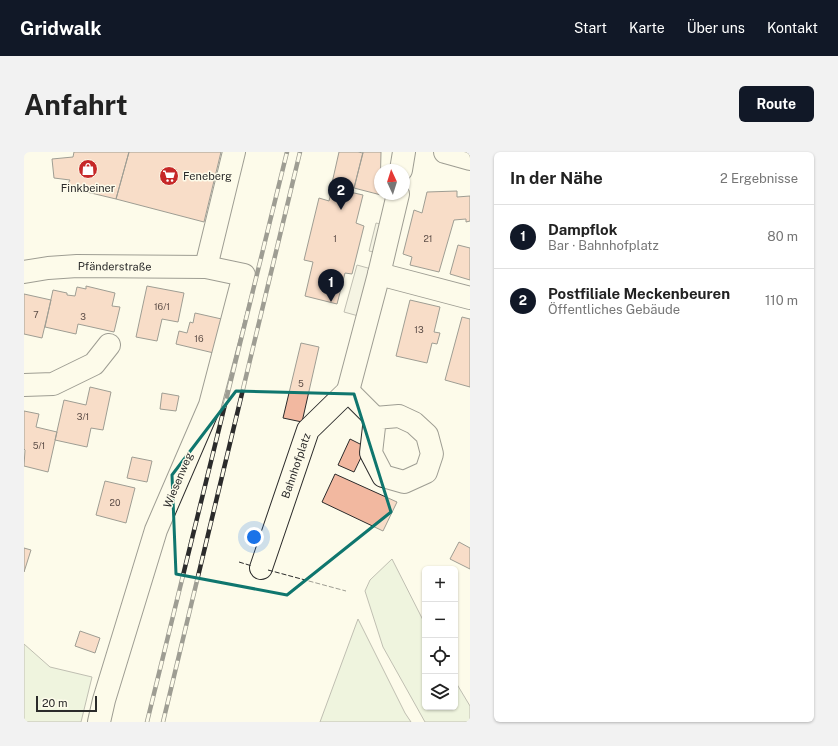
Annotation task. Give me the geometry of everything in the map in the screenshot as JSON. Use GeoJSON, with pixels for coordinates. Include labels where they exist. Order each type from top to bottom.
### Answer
{"type":"FeatureCollection","features":[{"type":"Feature","properties":{"kind":"street"},"geometry":{"type":"LineString","coordinates":[[206,267],[234,152]]}},
{"type":"Feature","properties":{"kind":"street"},"geometry":{"type":"LineString","coordinates":[[402,164],[404,152]]}},
{"type":"Feature","properties":{"kind":"street"},"geometry":{"type":"LineString","coordinates":[[445,152],[470,159]]}},
{"type":"Feature","properties":{"kind":"street"},"geometry":{"type":"LineString","coordinates":[[375,418],[348,391],[379,274],[397,200]]}},
{"type":"Feature","properties":{"kind":"street","name":"Pfänderstraße"},"geometry":{"type":"LineString","coordinates":[[24,272],[48,268],[77,266],[206,267]]}},
{"type":"Feature","properties":{"kind":"street","name":"Wiesenweg"},"geometry":{"type":"LineString","coordinates":[[98,722],[156,530],[210,405],[244,275],[206,267]]}},
{"type":"Feature","properties":{"kind":"street"},"geometry":{"type":"LineString","coordinates":[[379,274],[470,298]]}},
{"type":"Feature","properties":{"kind":"street"},"geometry":{"type":"LineString","coordinates":[[24,385],[53,384],[94,364],[108,345]]}},
{"type":"Feature","properties":{"kind":"street","name":"Bahnhofplatz"},"geometry":{"type":"LineString","coordinates":[[261,568],[308,430],[348,391]]}},
{"type":"Feature","properties":{"kind":"highlighted area"},"geometry":{"type":"Polygon","coordinates":[[[236,391],[354,394],[391,512],[287,595],[176,574],[172,475],[236,391]]]}},
{"type":"Feature","properties":{"kind":"green space"},"geometry":{"type":"Polygon","coordinates":[[[392,559],[422,618],[422,710],[458,710],[458,686],[470,706],[470,722],[425,722],[383,647],[365,591],[370,580],[392,559]]]}},
{"type":"Feature","properties":{"kind":"green space"},"geometry":{"type":"Polygon","coordinates":[[[358,619],[405,713],[411,722],[320,722],[358,619]]]}},
{"type":"Feature","properties":{"kind":"green space"},"geometry":{"type":"Polygon","coordinates":[[[24,644],[50,667],[92,677],[81,722],[24,722],[24,644]]]}},
{"type":"Feature","properties":{"kind":"shaded area"},"geometry":{"type":"Polygon","coordinates":[[[376,223],[389,226],[382,254],[369,251],[376,223]]]}},
{"type":"Feature","properties":{"kind":"shaded area"},"geometry":{"type":"Polygon","coordinates":[[[357,265],[375,270],[362,317],[344,312],[357,265]]]}},
{"type":"Feature","properties":{"kind":"building","name":"Finkbeiner"},"geometry":{"type":"Polygon","coordinates":[[[74,152],[129,152],[116,199],[66,187],[70,180],[54,178],[52,159],[73,157],[74,152]]]}},
{"type":"Feature","properties":{"kind":"building","name":"Feneberg"},"geometry":{"type":"Polygon","coordinates":[[[129,152],[221,152],[204,222],[116,199],[129,152]]]}},
{"type":"Feature","properties":{"kind":"building"},"geometry":{"type":"Polygon","coordinates":[[[339,152],[363,153],[354,188],[332,183],[339,152]]]}},
{"type":"Feature","properties":{"kind":"building"},"geometry":{"type":"Polygon","coordinates":[[[363,152],[381,152],[381,164],[374,164],[374,193],[354,188],[363,152]]]}},
{"type":"Feature","properties":{"kind":"building"},"geometry":{"type":"Polygon","coordinates":[[[332,188],[363,195],[356,223],[364,226],[352,274],[345,273],[337,304],[305,296],[313,262],[304,260],[319,198],[329,201],[332,188]]]}},
{"type":"Feature","properties":{"kind":"building"},"geometry":{"type":"Polygon","coordinates":[[[457,191],[457,197],[470,196],[470,221],[466,222],[466,219],[454,220],[439,272],[410,265],[412,257],[403,254],[414,210],[422,213],[427,192],[457,191]]]}},
{"type":"Feature","properties":{"kind":"building"},"geometry":{"type":"Polygon","coordinates":[[[458,245],[470,248],[470,280],[450,274],[458,245]]]}},
{"type":"Feature","properties":{"kind":"building"},"geometry":{"type":"Polygon","coordinates":[[[86,286],[115,293],[112,306],[120,307],[114,332],[78,324],[76,334],[45,327],[53,290],[75,296],[77,287],[86,289],[86,286]]]}},
{"type":"Feature","properties":{"kind":"building"},"geometry":{"type":"Polygon","coordinates":[[[147,286],[184,293],[178,322],[162,319],[157,341],[136,337],[147,286]]]}},
{"type":"Feature","properties":{"kind":"building"},"geometry":{"type":"Polygon","coordinates":[[[24,294],[51,300],[42,338],[24,334],[24,294]]]}},
{"type":"Feature","properties":{"kind":"building"},"geometry":{"type":"Polygon","coordinates":[[[410,300],[440,307],[434,332],[440,333],[437,344],[432,343],[427,363],[396,356],[410,300]]]}},
{"type":"Feature","properties":{"kind":"building"},"geometry":{"type":"Polygon","coordinates":[[[195,313],[226,320],[218,354],[176,344],[179,331],[187,333],[190,322],[193,323],[195,313]]]}},
{"type":"Feature","properties":{"kind":"building"},"geometry":{"type":"Polygon","coordinates":[[[462,317],[470,319],[470,387],[445,380],[462,317]]]}},
{"type":"Feature","properties":{"kind":"building"},"geometry":{"type":"Polygon","coordinates":[[[301,343],[319,347],[302,422],[283,418],[301,343]]]}},
{"type":"Feature","properties":{"kind":"building"},"geometry":{"type":"Polygon","coordinates":[[[90,387],[111,392],[103,430],[91,428],[87,447],[55,440],[64,400],[86,405],[90,387]]]}},
{"type":"Feature","properties":{"kind":"building"},"geometry":{"type":"Polygon","coordinates":[[[162,393],[179,396],[176,411],[160,409],[162,393]]]}},
{"type":"Feature","properties":{"kind":"building"},"geometry":{"type":"Polygon","coordinates":[[[24,411],[39,414],[36,427],[57,432],[48,472],[24,466],[24,411]]]}},
{"type":"Feature","properties":{"kind":"building"},"geometry":{"type":"Polygon","coordinates":[[[350,439],[366,447],[354,472],[338,465],[350,439]]]}},
{"type":"Feature","properties":{"kind":"building"},"geometry":{"type":"Polygon","coordinates":[[[132,457],[152,461],[147,482],[127,478],[132,457]]]}},
{"type":"Feature","properties":{"kind":"building"},"geometry":{"type":"Polygon","coordinates":[[[335,474],[397,502],[383,531],[322,502],[335,474]]]}},
{"type":"Feature","properties":{"kind":"building"},"geometry":{"type":"Polygon","coordinates":[[[105,481],[135,488],[126,523],[96,515],[105,481]]]}},
{"type":"Feature","properties":{"kind":"building"},"geometry":{"type":"Polygon","coordinates":[[[459,542],[470,548],[470,569],[450,559],[459,542]]]}},
{"type":"Feature","properties":{"kind":"building"},"geometry":{"type":"Polygon","coordinates":[[[24,548],[31,550],[24,572],[24,548]]]}},
{"type":"Feature","properties":{"kind":"building"},"geometry":{"type":"Polygon","coordinates":[[[80,631],[100,638],[95,653],[75,646],[80,631]]]}},
{"type":"Feature","properties":{"kind":"railway"},"geometry":{"type":"LineString","coordinates":[[147,722],[287,152]]}},
{"type":"Feature","properties":{"kind":"railway"},"geometry":{"type":"LineString","coordinates":[[163,722],[300,152]]}},
{"type":"Feature","properties":{"kind":"fence"},"geometry":{"type":"LineString","coordinates":[[239,562],[252,566]]}},
{"type":"Feature","properties":{"kind":"fence"},"geometry":{"type":"LineString","coordinates":[[268,570],[346,591]]}},
{"type":"Feature","properties":{"kind":"place","name":"Finkbeiner"},"geometry":{"type":"Point","coordinates":[88,169]}},
{"type":"Feature","properties":{"kind":"place","name":"Feneberg"},"geometry":{"type":"Point","coordinates":[169,176]}},
{"type":"Feature","properties":{"kind":"place","name":"Postfiliale Meckenbeuren"},"geometry":{"type":"Point","coordinates":[341,210]}},
{"type":"Feature","properties":{"kind":"place","name":"Dampflok"},"geometry":{"type":"Point","coordinates":[331,302]}}]}
